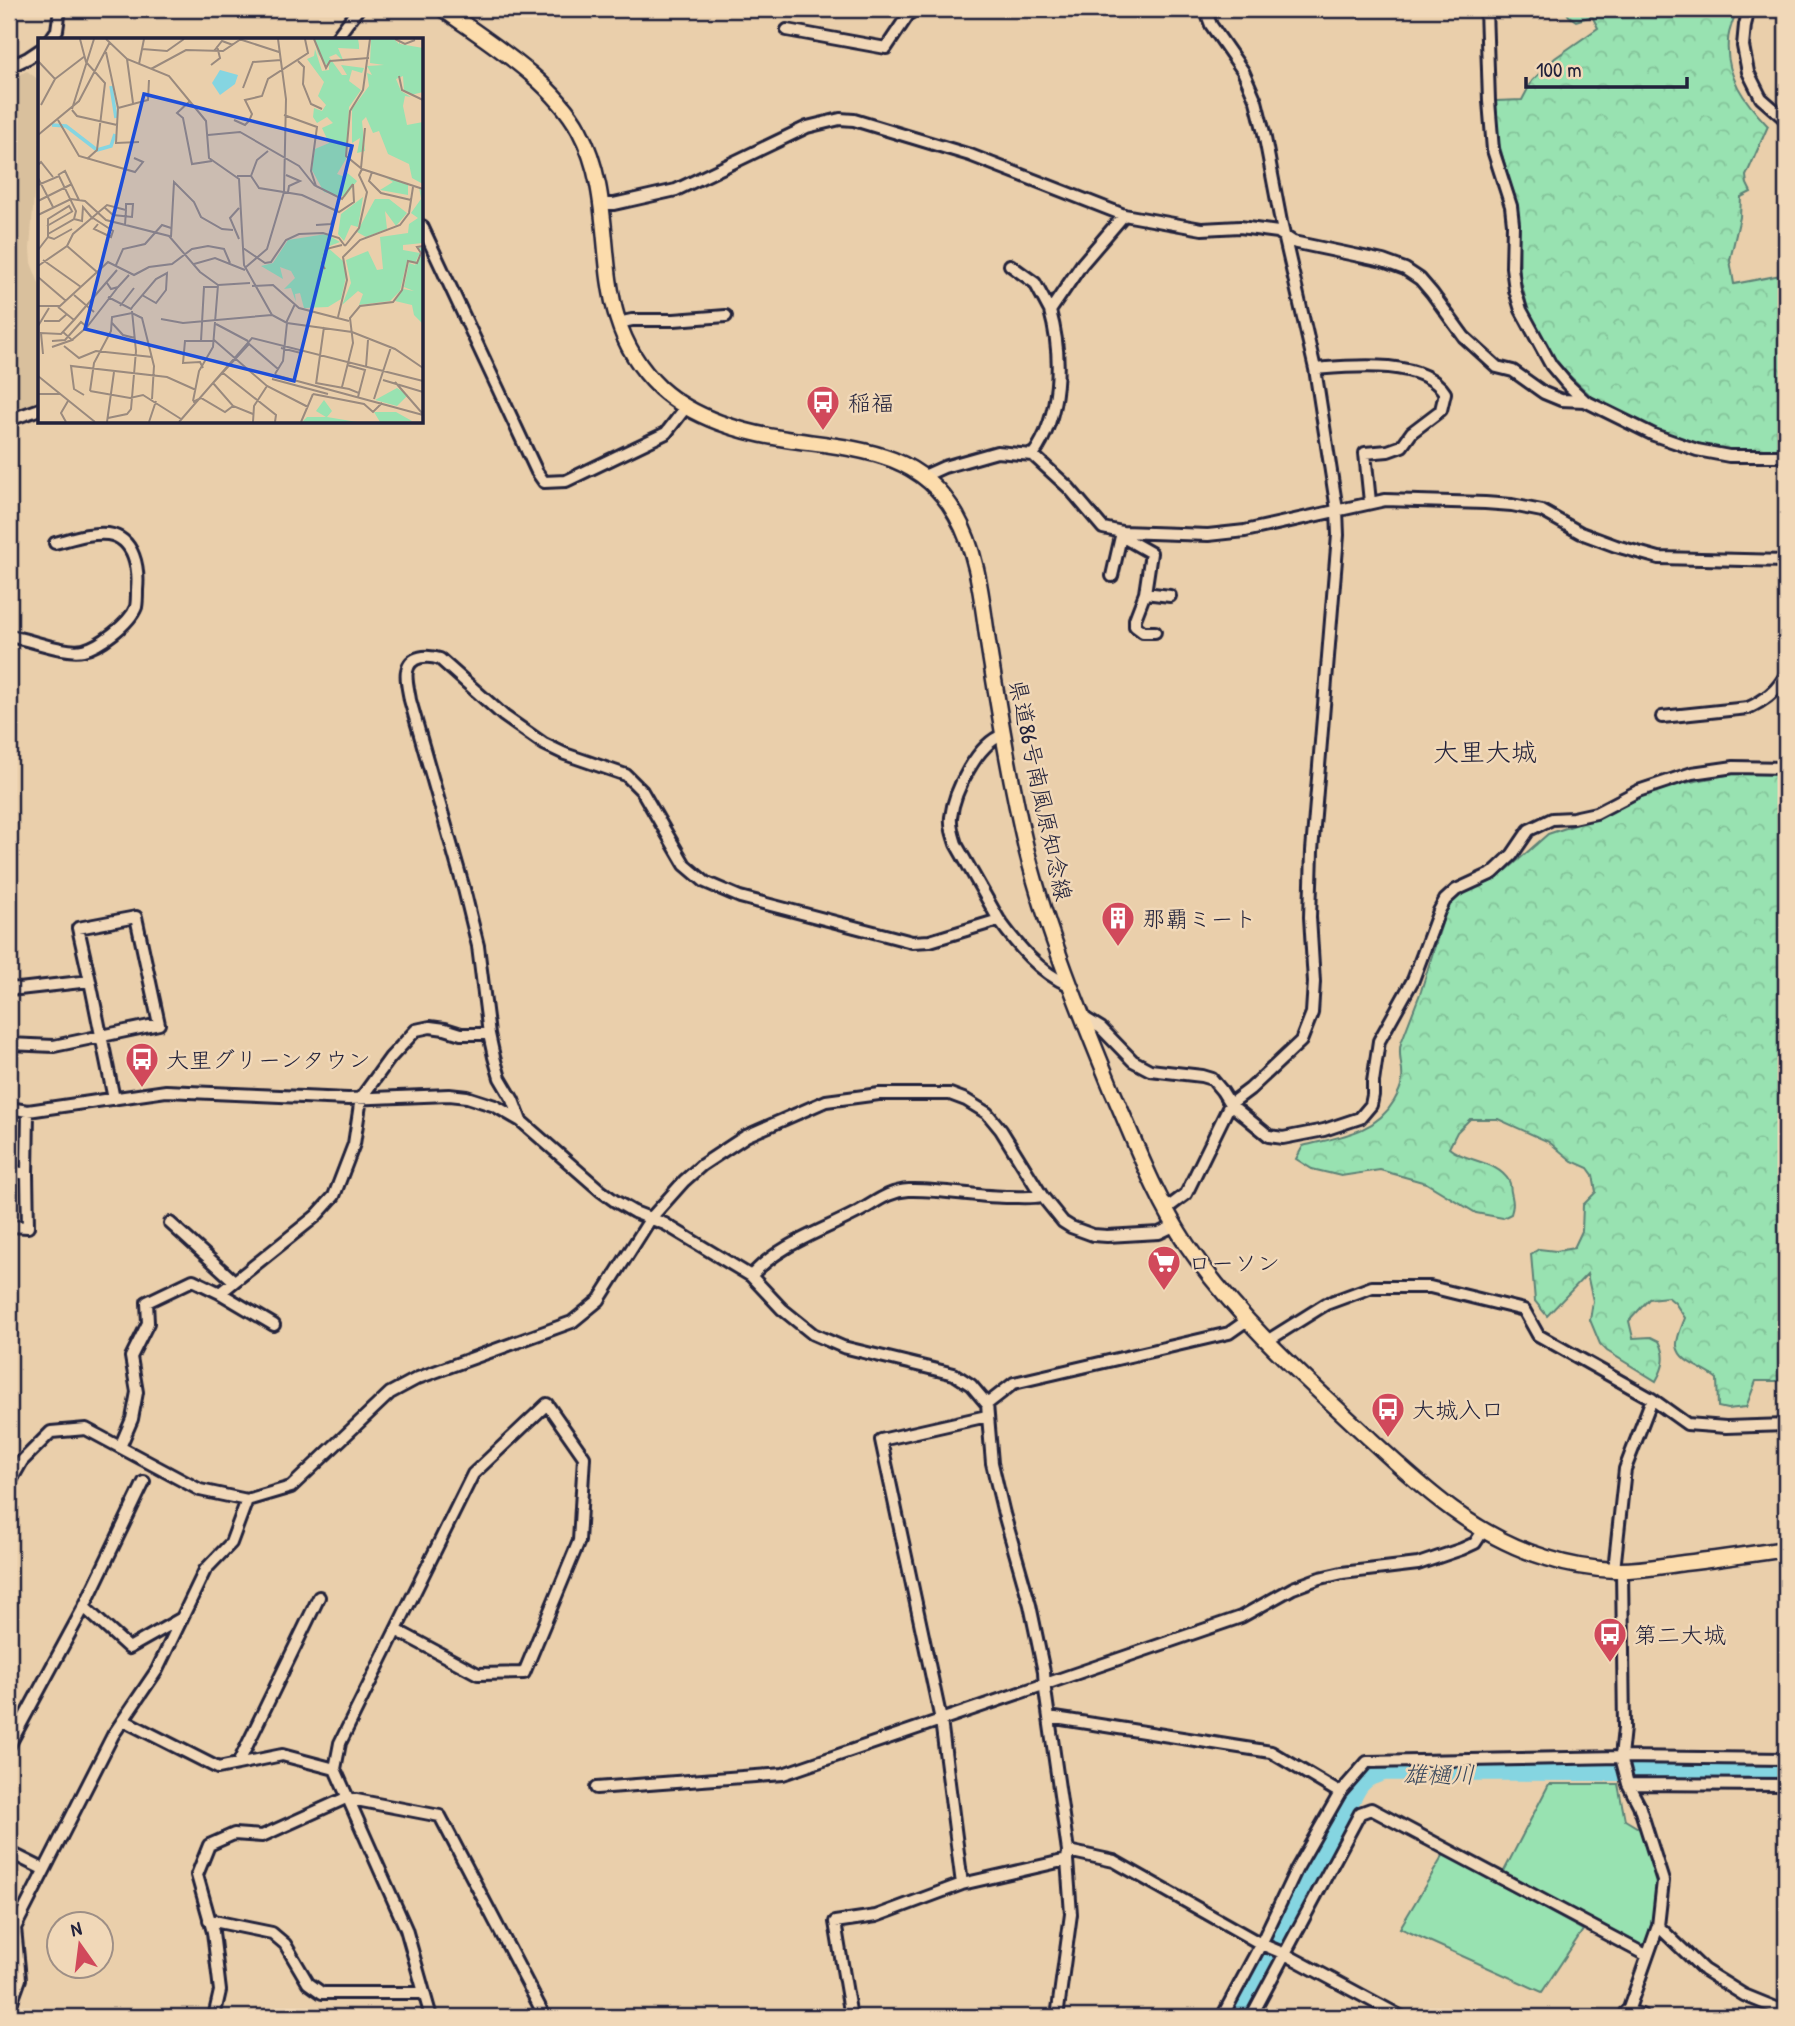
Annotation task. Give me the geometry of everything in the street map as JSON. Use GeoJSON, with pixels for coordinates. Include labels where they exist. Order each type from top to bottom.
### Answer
{"type":"FeatureCollection","features":[{"type":"Feature","properties":{"kind":"main road","name":"県道86号南風原知念線"},"geometry":{"type":"LineString","coordinates":[[443,9],[524,69],[559,101],[576,124],[589,151],[596,176],[611,298],[618,323],[628,348],[649,376],[686,407],[715,421],[782,439],[852,447],[902,464],[924,476],[959,519],[975,562],[1003,735],[1022,831],[1039,898],[1069,985],[1133,1140],[1166,1209],[1205,1270],[1246,1321],[1441,1503],[1482,1531],[1546,1558],[1618,1570],[1786,1549]]}},
{"type":"Feature","properties":{"kind":"street"},"geometry":{"type":"LineString","coordinates":[[51,38],[57,30],[60,9]]}},
{"type":"Feature","properties":{"kind":"street"},"geometry":{"type":"LineString","coordinates":[[336,38],[358,9]]}},
{"type":"Feature","properties":{"kind":"street"},"geometry":{"type":"LineString","coordinates":[[787,30],[886,48],[912,9]]}},
{"type":"Feature","properties":{"kind":"street"},"geometry":{"type":"LineString","coordinates":[[1166,1209],[1186,1194],[1230,1104],[1301,1041],[1312,1013],[1312,851],[1338,535],[1337,510],[1315,369],[1256,101],[1243,71],[1211,25],[1205,9]]}},
{"type":"Feature","properties":{"kind":"street"},"geometry":{"type":"LineString","coordinates":[[1486,9],[1493,150],[1511,206],[1515,290],[1521,310],[1551,365],[1566,384],[1586,401],[1654,435],[1697,450],[1729,456],[1786,456]]}},
{"type":"Feature","properties":{"kind":"street"},"geometry":{"type":"LineString","coordinates":[[1749,9],[1743,46],[1748,72],[1761,98],[1786,120]]}},
{"type":"Feature","properties":{"kind":"street"},"geometry":{"type":"LineString","coordinates":[[9,67],[38,51]]}},
{"type":"Feature","properties":{"kind":"street"},"geometry":{"type":"LineString","coordinates":[[600,204],[614,204],[676,190],[807,127],[839,119],[854,120],[971,155],[1124,215],[1202,229],[1240,227],[1269,230],[1278,232],[1293,242],[1383,261],[1405,269],[1420,279],[1464,337],[1497,367],[1513,371],[1544,393],[1561,400],[1586,401]]}},
{"type":"Feature","properties":{"kind":"street"},"geometry":{"type":"LineString","coordinates":[[1050,311],[1082,264],[1124,215]]}},
{"type":"Feature","properties":{"kind":"street"},"geometry":{"type":"LineString","coordinates":[[424,230],[537,472],[544,481],[566,481],[666,433],[686,407]]}},
{"type":"Feature","properties":{"kind":"street"},"geometry":{"type":"LineString","coordinates":[[1010,265],[1035,283],[1055,327],[1057,377],[1048,430],[1033,455]]}},
{"type":"Feature","properties":{"kind":"street"},"geometry":{"type":"LineString","coordinates":[[618,323],[726,316]]}},
{"type":"Feature","properties":{"kind":"street"},"geometry":{"type":"LineString","coordinates":[[1315,369],[1366,366],[1390,368],[1434,380],[1445,393],[1441,411],[1412,432],[1402,446],[1388,451],[1364,453],[1370,502]]}},
{"type":"Feature","properties":{"kind":"street"},"geometry":{"type":"LineString","coordinates":[[9,420],[38,410]]}},
{"type":"Feature","properties":{"kind":"street"},"geometry":{"type":"LineString","coordinates":[[924,476],[944,467],[997,452],[1033,455],[1069,488],[1103,528],[1122,534],[1150,553],[1145,593],[1135,626],[1143,632],[1155,632]]}},
{"type":"Feature","properties":{"kind":"street"},"geometry":{"type":"LineString","coordinates":[[1122,534],[1208,535],[1245,531],[1370,502],[1405,500],[1512,505],[1542,511],[1581,533],[1659,558],[1786,561]]}},
{"type":"Feature","properties":{"kind":"street"},"geometry":{"type":"LineString","coordinates":[[9,636],[74,651],[85,650],[110,635],[136,607],[138,574],[135,558],[127,544],[108,534],[55,543]]}},
{"type":"Feature","properties":{"kind":"street"},"geometry":{"type":"LineString","coordinates":[[1112,576],[1122,534]]}},
{"type":"Feature","properties":{"kind":"street"},"geometry":{"type":"LineString","coordinates":[[1145,593],[1170,596]]}},
{"type":"Feature","properties":{"kind":"street"},"geometry":{"type":"LineString","coordinates":[[521,1121],[500,1078],[489,1034],[478,946],[410,700],[407,671],[410,665],[423,656],[440,659],[504,716],[544,744],[625,775],[642,791],[685,865],[712,886],[751,900],[912,942],[930,941],[999,920]]}},
{"type":"Feature","properties":{"kind":"street"},"geometry":{"type":"LineString","coordinates":[[1662,717],[1748,708],[1771,694],[1786,674]]}},
{"type":"Feature","properties":{"kind":"street"},"geometry":{"type":"LineString","coordinates":[[1003,735],[992,740],[965,775],[951,817],[951,831],[999,920],[1045,971],[1069,985]]}},
{"type":"Feature","properties":{"kind":"street"},"geometry":{"type":"LineString","coordinates":[[1083,1017],[1101,1028],[1133,1061],[1150,1070],[1212,1079],[1230,1104],[1269,1136],[1283,1138],[1324,1130],[1360,1118],[1371,1105],[1380,1041],[1413,980],[1445,900],[1456,890],[1493,873],[1512,855],[1529,830],[1552,818],[1573,818],[1596,813],[1638,791],[1692,773],[1734,767],[1786,768]]}},
{"type":"Feature","properties":{"kind":"street"},"geometry":{"type":"LineString","coordinates":[[9,1044],[54,1046],[101,1036],[159,1024],[136,917],[78,928],[90,981],[101,1036],[114,1098]]}},
{"type":"Feature","properties":{"kind":"street"},"geometry":{"type":"LineString","coordinates":[[9,987],[19,989],[90,981]]}},
{"type":"Feature","properties":{"kind":"street"},"geometry":{"type":"LineString","coordinates":[[220,1293],[316,1216],[334,1196],[354,1144],[361,1098],[390,1058],[415,1030],[430,1027],[461,1034],[489,1034]]}},
{"type":"Feature","properties":{"kind":"street"},"geometry":{"type":"LineString","coordinates":[[9,1108],[29,1111],[166,1091],[299,1098],[449,1095],[467,1097],[495,1106],[521,1121],[601,1191],[634,1212],[665,1224],[751,1276],[782,1309],[813,1334],[843,1347],[954,1374],[971,1385],[987,1410],[992,1463],[999,1497],[1030,1605],[1045,1683],[1068,1856],[1071,1914],[1057,2017]]}},
{"type":"Feature","properties":{"kind":"street"},"geometry":{"type":"LineString","coordinates":[[9,1484],[22,1461],[51,1432],[86,1429],[200,1490],[247,1500],[291,1487],[390,1393],[418,1378],[572,1322],[599,1300],[651,1218],[702,1165],[746,1136],[826,1101],[879,1094],[950,1094],[987,1113],[1001,1130],[1042,1196],[1063,1222],[1071,1227],[1093,1235],[1107,1236],[1150,1234],[1175,1226]]}},
{"type":"Feature","properties":{"kind":"street"},"geometry":{"type":"LineString","coordinates":[[9,1226],[27,1227],[29,1111]]}},
{"type":"Feature","properties":{"kind":"street"},"geometry":{"type":"LineString","coordinates":[[9,1171],[27,1174]]}},
{"type":"Feature","properties":{"kind":"street"},"geometry":{"type":"LineString","coordinates":[[751,1276],[776,1254],[893,1192],[909,1190],[985,1197],[1042,1196]]}},
{"type":"Feature","properties":{"kind":"street"},"geometry":{"type":"LineString","coordinates":[[170,1223],[234,1281]]}},
{"type":"Feature","properties":{"kind":"street"},"geometry":{"type":"LineString","coordinates":[[120,1447],[132,1419],[137,1392],[131,1357],[148,1324],[147,1302],[192,1280],[274,1325]]}},
{"type":"Feature","properties":{"kind":"street"},"geometry":{"type":"LineString","coordinates":[[1267,1341],[1326,1304],[1372,1287],[1430,1287],[1524,1310],[1538,1335],[1652,1399],[1687,1424],[1726,1427],[1786,1425]]}},
{"type":"Feature","properties":{"kind":"street"},"geometry":{"type":"LineString","coordinates":[[962,1884],[941,1720],[881,1440],[987,1410],[1014,1383],[1229,1333],[1246,1321]]}},
{"type":"Feature","properties":{"kind":"street"},"geometry":{"type":"LineString","coordinates":[[1631,2016],[1646,1955],[1658,1926],[1663,1881],[1639,1805],[1621,1760],[1624,1728],[1618,1570],[1625,1469],[1652,1399]]}},
{"type":"Feature","properties":{"kind":"street"},"geometry":{"type":"LineString","coordinates":[[396,1630],[478,1674],[524,1673],[579,1541],[584,1457],[547,1404],[473,1474],[340,1743],[335,1769],[406,1929],[431,2017]]}},
{"type":"Feature","properties":{"kind":"street"},"geometry":{"type":"LineString","coordinates":[[9,1745],[83,1607],[144,1482]]}},
{"type":"Feature","properties":{"kind":"street"},"geometry":{"type":"LineString","coordinates":[[9,2006],[20,1979],[15,1928],[113,1735],[157,1670],[205,1570],[231,1543],[247,1500]]}},
{"type":"Feature","properties":{"kind":"street"},"geometry":{"type":"LineString","coordinates":[[596,1788],[783,1774],[1241,1616],[1293,1588],[1320,1578],[1418,1564],[1447,1555],[1475,1543],[1482,1531]]}},
{"type":"Feature","properties":{"kind":"street"},"geometry":{"type":"LineString","coordinates":[[238,1764],[319,1597]]}},
{"type":"Feature","properties":{"kind":"street"},"geometry":{"type":"LineString","coordinates":[[83,1607],[129,1648],[182,1618]]}},
{"type":"Feature","properties":{"kind":"street"},"geometry":{"type":"LineString","coordinates":[[1049,1717],[1271,1752],[1340,1793]]}},
{"type":"Feature","properties":{"kind":"street"},"geometry":{"type":"LineString","coordinates":[[123,1720],[218,1768],[282,1755],[335,1769]]}},
{"type":"Feature","properties":{"kind":"street"},"geometry":{"type":"LineString","coordinates":[[1222,2017],[1263,1945],[1296,1870],[1340,1793],[1367,1762],[1786,1759]]}},
{"type":"Feature","properties":{"kind":"street"},"geometry":{"type":"LineString","coordinates":[[1628,1782],[1786,1785]]}},
{"type":"Feature","properties":{"kind":"street"},"geometry":{"type":"LineString","coordinates":[[214,2017],[220,1991],[213,1932],[197,1875],[209,1845],[234,1834],[262,1836],[346,1798],[440,1816],[545,2017]]}},
{"type":"Feature","properties":{"kind":"street"},"geometry":{"type":"LineString","coordinates":[[1251,2017],[1281,1952],[1360,1813],[1371,1809],[1646,1955]]}},
{"type":"Feature","properties":{"kind":"street"},"geometry":{"type":"LineString","coordinates":[[9,1852],[43,1869]]}},
{"type":"Feature","properties":{"kind":"street"},"geometry":{"type":"LineString","coordinates":[[851,2017],[835,1922],[876,1916],[962,1884],[1068,1856],[1114,1861],[1263,1945],[1402,2017]]}},
{"type":"Feature","properties":{"kind":"street"},"geometry":{"type":"LineString","coordinates":[[209,1920],[272,1933],[285,1944],[308,1983],[322,1993],[424,1993]]}},
{"type":"Feature","properties":{"kind":"street"},"geometry":{"type":"LineString","coordinates":[[1658,1926],[1704,1970],[1744,1995],[1786,2012]]}},
{"type":"Feature","properties":{"kind":"shaded area"},"geometry":{"type":"Polygon","coordinates":[[[27,71],[38,79],[38,187],[34,194],[30,249],[31,263],[38,281],[38,406],[9,416],[9,79],[27,71]]]}},
{"type":"Feature","properties":{"kind":"green space"},"geometry":{"type":"Polygon","coordinates":[[[1565,9],[1737,9],[1728,37],[1730,66],[1744,98],[1768,126],[1746,176],[1751,192],[1741,197],[1740,217],[1730,260],[1734,284],[1786,274],[1786,451],[1731,452],[1660,433],[1592,397],[1555,362],[1529,314],[1520,277],[1518,213],[1497,136],[1496,101],[1522,100],[1532,81],[1555,58],[1598,28],[1592,16],[1576,21],[1565,9]]]}},
{"type":"Feature","properties":{"kind":"green space"},"geometry":{"type":"Polygon","coordinates":[[[1758,769],[1786,771],[1786,1381],[1756,1381],[1746,1407],[1727,1409],[1718,1407],[1717,1379],[1688,1361],[1679,1352],[1677,1339],[1685,1318],[1668,1297],[1649,1299],[1629,1321],[1633,1338],[1651,1337],[1659,1341],[1664,1361],[1656,1381],[1600,1344],[1590,1320],[1593,1301],[1587,1274],[1547,1316],[1535,1301],[1531,1254],[1539,1249],[1556,1251],[1574,1248],[1582,1231],[1583,1205],[1596,1192],[1593,1175],[1588,1168],[1572,1161],[1549,1142],[1498,1119],[1470,1119],[1457,1132],[1449,1148],[1497,1169],[1509,1181],[1513,1208],[1511,1214],[1503,1218],[1476,1213],[1426,1183],[1380,1170],[1341,1176],[1312,1169],[1296,1159],[1303,1146],[1342,1137],[1377,1121],[1394,1101],[1402,1081],[1401,1043],[1421,991],[1447,907],[1460,895],[1507,870],[1548,834],[1599,817],[1649,790],[1758,769]]]}},
{"type":"Feature","properties":{"kind":"green space"},"geometry":{"type":"Polygon","coordinates":[[[1549,1784],[1618,1784],[1625,1820],[1643,1831],[1658,1879],[1659,1895],[1655,1914],[1643,1948],[1503,1873],[1549,1784]]]}},
{"type":"Feature","properties":{"kind":"green space"},"geometry":{"type":"Polygon","coordinates":[[[1444,1854],[1583,1930],[1542,1992],[1400,1928],[1444,1854]]]}},
{"type":"Feature","properties":{"kind":"waterway","name":"雄樋川"},"geometry":{"type":"LineString","coordinates":[[1236,2017],[1355,1792],[1371,1776],[1385,1771],[1786,1772]]}},
{"type":"Feature","properties":{"kind":"place","name":"稲福"},"geometry":{"type":"Point","coordinates":[823,432]}},
{"type":"Feature","properties":{"kind":"place","name":"那覇ミート"},"geometry":{"type":"Point","coordinates":[1118,948]}},
{"type":"Feature","properties":{"kind":"place","name":"大里グリーンタウン"},"geometry":{"type":"Point","coordinates":[142,1089]}},
{"type":"Feature","properties":{"kind":"place","name":"ローソン"},"geometry":{"type":"Point","coordinates":[1164,1292]}},
{"type":"Feature","properties":{"kind":"place","name":"大城入口"},"geometry":{"type":"Point","coordinates":[1388,1439]}},
{"type":"Feature","properties":{"kind":"place","name":"第二大城"},"geometry":{"type":"Point","coordinates":[1610,1664]}},
{"type":"Feature","properties":{"kind":"district","name":"大里大城"},"geometry":{"type":"Point","coordinates":[1485,751]}}]}
